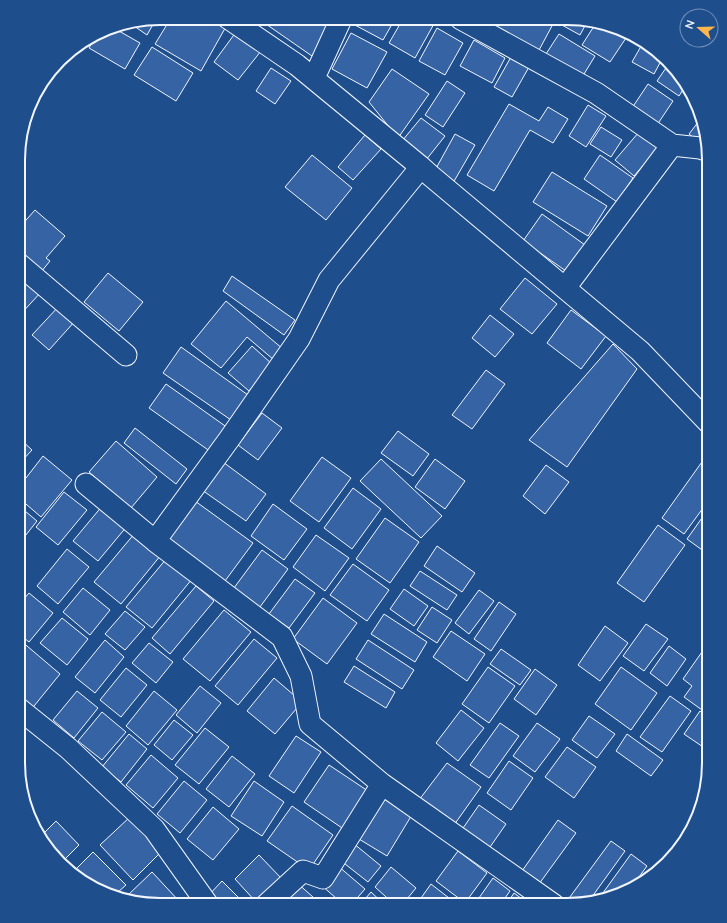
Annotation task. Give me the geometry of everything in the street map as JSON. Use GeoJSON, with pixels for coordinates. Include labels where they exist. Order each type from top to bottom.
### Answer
{"type":"FeatureCollection","features":[{"type":"Feature","properties":{"kind":"street"},"geometry":{"type":"LineString","coordinates":[[238,25],[314,78],[422,167],[640,351],[702,416]]}},
{"type":"Feature","properties":{"kind":"street"},"geometry":{"type":"LineString","coordinates":[[314,78],[338,25]]}},
{"type":"Feature","properties":{"kind":"street"},"geometry":{"type":"LineString","coordinates":[[472,25],[596,93],[672,145],[701,148]]}},
{"type":"Feature","properties":{"kind":"street"},"geometry":{"type":"LineString","coordinates":[[565,288],[672,145]]}},
{"type":"Feature","properties":{"kind":"street"},"geometry":{"type":"LineString","coordinates":[[155,541],[235,431],[299,339],[329,280],[422,167]]}},
{"type":"Feature","properties":{"kind":"street"},"geometry":{"type":"LineString","coordinates":[[25,269],[126,355]]}},
{"type":"Feature","properties":{"kind":"street"},"geometry":{"type":"LineString","coordinates":[[86,484],[155,541],[282,637],[301,676],[310,724],[382,784],[480,854],[546,898]]}},
{"type":"Feature","properties":{"kind":"street"},"geometry":{"type":"LineString","coordinates":[[25,714],[68,748],[154,829],[203,898]]}},
{"type":"Feature","properties":{"kind":"street"},"geometry":{"type":"LineString","coordinates":[[274,898],[303,871],[323,878],[382,784]]}},
{"type":"Feature","properties":{"kind":"building"},"geometry":{"type":"Polygon","coordinates":[[[152,25],[147,35],[136,28],[152,25]]]}},
{"type":"Feature","properties":{"kind":"building"},"geometry":{"type":"Polygon","coordinates":[[[167,25],[227,25],[201,71],[155,44],[167,25]]]}},
{"type":"Feature","properties":{"kind":"building"},"geometry":{"type":"Polygon","coordinates":[[[267,25],[333,25],[312,56],[267,25]]]}},
{"type":"Feature","properties":{"kind":"building"},"geometry":{"type":"Polygon","coordinates":[[[355,25],[392,25],[383,40],[355,25]]]}},
{"type":"Feature","properties":{"kind":"building"},"geometry":{"type":"Polygon","coordinates":[[[400,25],[433,25],[415,58],[389,43],[400,25]]]}},
{"type":"Feature","properties":{"kind":"building"},"geometry":{"type":"Polygon","coordinates":[[[488,25],[552,25],[538,52],[488,25]]]}},
{"type":"Feature","properties":{"kind":"building"},"geometry":{"type":"Polygon","coordinates":[[[562,25],[585,26],[580,35],[562,25]]]}},
{"type":"Feature","properties":{"kind":"building"},"geometry":{"type":"Polygon","coordinates":[[[437,28],[463,43],[445,75],[419,61],[437,28]]]}},
{"type":"Feature","properties":{"kind":"building"},"geometry":{"type":"Polygon","coordinates":[[[593,28],[610,32],[625,39],[610,62],[582,45],[593,28]]]}},
{"type":"Feature","properties":{"kind":"building"},"geometry":{"type":"Polygon","coordinates":[[[120,31],[140,43],[125,69],[89,48],[93,43],[120,31]]]}},
{"type":"Feature","properties":{"kind":"building"},"geometry":{"type":"Polygon","coordinates":[[[236,32],[261,51],[238,80],[214,62],[236,32]]]}},
{"type":"Feature","properties":{"kind":"building"},"geometry":{"type":"Polygon","coordinates":[[[351,33],[387,52],[367,88],[332,69],[351,33]]]}},
{"type":"Feature","properties":{"kind":"building"},"geometry":{"type":"Polygon","coordinates":[[[559,34],[595,56],[581,79],[544,57],[559,34]]]}},
{"type":"Feature","properties":{"kind":"building"},"geometry":{"type":"Polygon","coordinates":[[[474,40],[505,58],[492,83],[460,66],[474,40]]]}},
{"type":"Feature","properties":{"kind":"building"},"geometry":{"type":"Polygon","coordinates":[[[152,47],[193,73],[176,101],[134,75],[152,47]]]}},
{"type":"Feature","properties":{"kind":"building"},"geometry":{"type":"Polygon","coordinates":[[[640,47],[660,63],[654,74],[632,62],[640,47]]]}},
{"type":"Feature","properties":{"kind":"building"},"geometry":{"type":"Polygon","coordinates":[[[511,57],[529,67],[512,97],[494,87],[511,57]]]}},
{"type":"Feature","properties":{"kind":"building"},"geometry":{"type":"Polygon","coordinates":[[[271,68],[291,81],[275,104],[256,91],[271,68]]]}},
{"type":"Feature","properties":{"kind":"building"},"geometry":{"type":"Polygon","coordinates":[[[392,69],[429,94],[398,138],[369,102],[392,69]]]}},
{"type":"Feature","properties":{"kind":"building"},"geometry":{"type":"Polygon","coordinates":[[[665,69],[682,91],[679,96],[657,81],[665,69]]]}},
{"type":"Feature","properties":{"kind":"building"},"geometry":{"type":"Polygon","coordinates":[[[447,81],[465,93],[443,127],[425,115],[447,81]]]}},
{"type":"Feature","properties":{"kind":"building"},"geometry":{"type":"Polygon","coordinates":[[[648,84],[673,101],[655,128],[630,111],[648,84]]]}},
{"type":"Feature","properties":{"kind":"building"},"geometry":{"type":"Polygon","coordinates":[[[509,104],[539,121],[548,107],[568,119],[553,143],[530,130],[494,191],[467,175],[509,104]]]}},
{"type":"Feature","properties":{"kind":"building"},"geometry":{"type":"Polygon","coordinates":[[[588,105],[606,116],[586,147],[569,136],[588,105]]]}},
{"type":"Feature","properties":{"kind":"building"},"geometry":{"type":"Polygon","coordinates":[[[421,118],[445,136],[426,160],[402,141],[421,118]]]}},
{"type":"Feature","properties":{"kind":"building"},"geometry":{"type":"Polygon","coordinates":[[[697,124],[701,144],[689,134],[697,124]]]}},
{"type":"Feature","properties":{"kind":"building"},"geometry":{"type":"Polygon","coordinates":[[[601,127],[622,140],[611,157],[590,144],[601,127]]]}},
{"type":"Feature","properties":{"kind":"building"},"geometry":{"type":"Polygon","coordinates":[[[639,132],[658,148],[634,176],[615,160],[639,132]]]}},
{"type":"Feature","properties":{"kind":"building"},"geometry":{"type":"Polygon","coordinates":[[[455,134],[475,145],[453,183],[434,172],[455,134]]]}},
{"type":"Feature","properties":{"kind":"building"},"geometry":{"type":"Polygon","coordinates":[[[365,135],[381,149],[353,180],[338,167],[365,135]]]}},
{"type":"Feature","properties":{"kind":"building"},"geometry":{"type":"Polygon","coordinates":[[[312,155],[352,188],[326,220],[285,187],[312,155]]]}},
{"type":"Feature","properties":{"kind":"building"},"geometry":{"type":"Polygon","coordinates":[[[600,155],[633,178],[617,202],[584,179],[600,155]]]}},
{"type":"Feature","properties":{"kind":"building"},"geometry":{"type":"Polygon","coordinates":[[[552,172],[607,206],[588,236],[533,202],[552,172]]]}},
{"type":"Feature","properties":{"kind":"building"},"geometry":{"type":"Polygon","coordinates":[[[35,210],[65,236],[46,258],[50,261],[41,272],[25,257],[25,221],[35,210]]]}},
{"type":"Feature","properties":{"kind":"building"},"geometry":{"type":"Polygon","coordinates":[[[542,214],[585,245],[566,271],[523,241],[542,214]]]}},
{"type":"Feature","properties":{"kind":"building"},"geometry":{"type":"Polygon","coordinates":[[[108,273],[143,302],[119,331],[84,302],[108,273]]]}},
{"type":"Feature","properties":{"kind":"building"},"geometry":{"type":"Polygon","coordinates":[[[25,275],[42,291],[25,309],[25,275]]]}},
{"type":"Feature","properties":{"kind":"building"},"geometry":{"type":"Polygon","coordinates":[[[232,276],[295,320],[284,335],[223,291],[232,276]]]}},
{"type":"Feature","properties":{"kind":"building"},"geometry":{"type":"Polygon","coordinates":[[[525,278],[557,304],[532,334],[500,309],[525,278]]]}},
{"type":"Feature","properties":{"kind":"building"},"geometry":{"type":"Polygon","coordinates":[[[226,301],[283,349],[274,360],[247,337],[221,368],[191,344],[226,301]]]}},
{"type":"Feature","properties":{"kind":"building"},"geometry":{"type":"Polygon","coordinates":[[[60,305],[76,320],[49,350],[32,335],[60,305]]]}},
{"type":"Feature","properties":{"kind":"building"},"geometry":{"type":"Polygon","coordinates":[[[571,310],[606,336],[581,369],[547,343],[571,310]]]}},
{"type":"Feature","properties":{"kind":"building"},"geometry":{"type":"Polygon","coordinates":[[[490,315],[514,334],[495,357],[472,338],[490,315]]]}},
{"type":"Feature","properties":{"kind":"building"},"geometry":{"type":"Polygon","coordinates":[[[613,344],[637,369],[567,467],[529,440],[613,344]]]}},
{"type":"Feature","properties":{"kind":"building"},"geometry":{"type":"Polygon","coordinates":[[[252,346],[272,364],[249,391],[228,373],[252,346]]]}},
{"type":"Feature","properties":{"kind":"building"},"geometry":{"type":"Polygon","coordinates":[[[181,347],[248,395],[231,420],[163,373],[181,347]]]}},
{"type":"Feature","properties":{"kind":"building"},"geometry":{"type":"Polygon","coordinates":[[[486,370],[505,384],[472,429],[452,415],[486,370]]]}},
{"type":"Feature","properties":{"kind":"building"},"geometry":{"type":"Polygon","coordinates":[[[166,384],[228,428],[211,452],[149,408],[166,384]]]}},
{"type":"Feature","properties":{"kind":"building"},"geometry":{"type":"Polygon","coordinates":[[[262,413],[282,428],[258,460],[238,445],[262,413]]]}},
{"type":"Feature","properties":{"kind":"building"},"geometry":{"type":"Polygon","coordinates":[[[135,428],[187,469],[176,484],[124,443],[135,428]]]}},
{"type":"Feature","properties":{"kind":"building"},"geometry":{"type":"Polygon","coordinates":[[[398,431],[429,454],[413,476],[381,453],[398,431]]]}},
{"type":"Feature","properties":{"kind":"building"},"geometry":{"type":"Polygon","coordinates":[[[116,441],[157,477],[131,508],[89,472],[116,441]]]}},
{"type":"Feature","properties":{"kind":"building"},"geometry":{"type":"Polygon","coordinates":[[[25,444],[32,450],[25,458],[25,444]]]}},
{"type":"Feature","properties":{"kind":"building"},"geometry":{"type":"Polygon","coordinates":[[[43,456],[72,480],[41,517],[25,503],[25,479],[43,456]]]}},
{"type":"Feature","properties":{"kind":"building"},"geometry":{"type":"Polygon","coordinates":[[[322,457],[351,478],[319,522],[290,501],[322,457]]]}},
{"type":"Feature","properties":{"kind":"building"},"geometry":{"type":"Polygon","coordinates":[[[381,459],[442,516],[421,538],[360,481],[381,459]]]}},
{"type":"Feature","properties":{"kind":"building"},"geometry":{"type":"Polygon","coordinates":[[[435,459],[465,481],[445,509],[415,487],[435,459]]]}},
{"type":"Feature","properties":{"kind":"building"},"geometry":{"type":"Polygon","coordinates":[[[223,462],[266,494],[246,521],[202,490],[223,462]]]}},
{"type":"Feature","properties":{"kind":"building"},"geometry":{"type":"Polygon","coordinates":[[[702,462],[702,510],[684,534],[662,518],[702,462]]]}},
{"type":"Feature","properties":{"kind":"building"},"geometry":{"type":"Polygon","coordinates":[[[546,465],[569,482],[545,514],[523,496],[546,465]]]}},
{"type":"Feature","properties":{"kind":"building"},"geometry":{"type":"Polygon","coordinates":[[[353,488],[381,509],[352,549],[324,528],[353,488]]]}},
{"type":"Feature","properties":{"kind":"building"},"geometry":{"type":"Polygon","coordinates":[[[64,492],[87,510],[58,545],[36,527],[64,492]]]}},
{"type":"Feature","properties":{"kind":"building"},"geometry":{"type":"Polygon","coordinates":[[[195,501],[253,543],[225,581],[167,539],[195,501]]]}},
{"type":"Feature","properties":{"kind":"building"},"geometry":{"type":"Polygon","coordinates":[[[273,504],[307,529],[284,560],[251,536],[273,504]]]}},
{"type":"Feature","properties":{"kind":"building"},"geometry":{"type":"Polygon","coordinates":[[[103,505],[128,525],[98,561],[73,541],[103,505]]]}},
{"type":"Feature","properties":{"kind":"building"},"geometry":{"type":"Polygon","coordinates":[[[25,511],[37,521],[25,536],[25,511]]]}},
{"type":"Feature","properties":{"kind":"building"},"geometry":{"type":"Polygon","coordinates":[[[385,518],[419,542],[390,583],[356,559],[385,518]]]}},
{"type":"Feature","properties":{"kind":"building"},"geometry":{"type":"Polygon","coordinates":[[[702,518],[702,550],[687,539],[702,518]]]}},
{"type":"Feature","properties":{"kind":"building"},"geometry":{"type":"Polygon","coordinates":[[[658,525],[685,545],[644,602],[617,583],[658,525]]]}},
{"type":"Feature","properties":{"kind":"building"},"geometry":{"type":"Polygon","coordinates":[[[135,533],[161,555],[121,604],[94,582],[135,533]]]}},
{"type":"Feature","properties":{"kind":"building"},"geometry":{"type":"Polygon","coordinates":[[[316,535],[349,558],[325,591],[293,567],[316,535]]]}},
{"type":"Feature","properties":{"kind":"building"},"geometry":{"type":"Polygon","coordinates":[[[437,546],[475,573],[462,592],[424,566],[437,546]]]}},
{"type":"Feature","properties":{"kind":"building"},"geometry":{"type":"Polygon","coordinates":[[[67,549],[89,567],[58,604],[37,586],[67,549]]]}},
{"type":"Feature","properties":{"kind":"building"},"geometry":{"type":"Polygon","coordinates":[[[262,550],[288,569],[257,611],[231,592],[262,550]]]}},
{"type":"Feature","properties":{"kind":"building"},"geometry":{"type":"Polygon","coordinates":[[[167,558],[192,579],[152,628],[126,607],[167,558]]]}},
{"type":"Feature","properties":{"kind":"building"},"geometry":{"type":"Polygon","coordinates":[[[353,564],[389,590],[367,621],[330,595],[353,564]]]}},
{"type":"Feature","properties":{"kind":"building"},"geometry":{"type":"Polygon","coordinates":[[[420,571],[457,595],[447,610],[410,586],[420,571]]]}},
{"type":"Feature","properties":{"kind":"building"},"geometry":{"type":"Polygon","coordinates":[[[295,579],[315,593],[289,628],[269,614],[295,579]]]}},
{"type":"Feature","properties":{"kind":"building"},"geometry":{"type":"Polygon","coordinates":[[[196,586],[214,601],[170,654],[152,638],[196,586]]]}},
{"type":"Feature","properties":{"kind":"building"},"geometry":{"type":"Polygon","coordinates":[[[83,588],[110,610],[90,635],[63,612],[83,588]]]}},
{"type":"Feature","properties":{"kind":"building"},"geometry":{"type":"Polygon","coordinates":[[[404,589],[428,606],[414,626],[390,609],[404,589]]]}},
{"type":"Feature","properties":{"kind":"building"},"geometry":{"type":"Polygon","coordinates":[[[479,590],[494,601],[469,634],[455,623],[479,590]]]}},
{"type":"Feature","properties":{"kind":"building"},"geometry":{"type":"Polygon","coordinates":[[[29,593],[53,613],[29,642],[25,639],[25,598],[29,593]]]}},
{"type":"Feature","properties":{"kind":"building"},"geometry":{"type":"Polygon","coordinates":[[[323,598],[357,623],[327,664],[293,639],[323,598]]]}},
{"type":"Feature","properties":{"kind":"building"},"geometry":{"type":"Polygon","coordinates":[[[499,602],[516,614],[491,651],[474,639],[499,602]]]}},
{"type":"Feature","properties":{"kind":"building"},"geometry":{"type":"Polygon","coordinates":[[[432,607],[452,620],[437,643],[417,630],[432,607]]]}},
{"type":"Feature","properties":{"kind":"building"},"geometry":{"type":"Polygon","coordinates":[[[224,610],[251,632],[210,681],[183,659],[224,610]]]}},
{"type":"Feature","properties":{"kind":"building"},"geometry":{"type":"Polygon","coordinates":[[[125,611],[145,627],[125,650],[105,634],[125,611]]]}},
{"type":"Feature","properties":{"kind":"building"},"geometry":{"type":"Polygon","coordinates":[[[384,614],[427,642],[415,662],[371,634],[384,614]]]}},
{"type":"Feature","properties":{"kind":"building"},"geometry":{"type":"Polygon","coordinates":[[[62,618],[88,639],[67,665],[40,643],[62,618]]]}},
{"type":"Feature","properties":{"kind":"building"},"geometry":{"type":"Polygon","coordinates":[[[646,624],[668,639],[644,671],[623,656],[646,624]]]}},
{"type":"Feature","properties":{"kind":"building"},"geometry":{"type":"Polygon","coordinates":[[[605,626],[628,643],[600,681],[578,665],[605,626]]]}},
{"type":"Feature","properties":{"kind":"building"},"geometry":{"type":"Polygon","coordinates":[[[451,631],[485,654],[467,681],[433,657],[451,631]]]}},
{"type":"Feature","properties":{"kind":"building"},"geometry":{"type":"Polygon","coordinates":[[[254,639],[277,658],[238,705],[215,686],[254,639]]]}},
{"type":"Feature","properties":{"kind":"building"},"geometry":{"type":"Polygon","coordinates":[[[105,640],[124,657],[95,693],[75,677],[105,640]]]}},
{"type":"Feature","properties":{"kind":"building"},"geometry":{"type":"Polygon","coordinates":[[[368,640],[414,670],[402,689],[356,659],[368,640]]]}},
{"type":"Feature","properties":{"kind":"building"},"geometry":{"type":"Polygon","coordinates":[[[149,643],[173,662],[156,683],[132,663],[149,643]]]}},
{"type":"Feature","properties":{"kind":"building"},"geometry":{"type":"Polygon","coordinates":[[[25,644],[60,674],[30,711],[25,707],[25,644]]]}},
{"type":"Feature","properties":{"kind":"building"},"geometry":{"type":"Polygon","coordinates":[[[669,646],[686,659],[667,686],[650,673],[669,646]]]}},
{"type":"Feature","properties":{"kind":"building"},"geometry":{"type":"Polygon","coordinates":[[[501,649],[531,670],[520,685],[490,664],[501,649]]]}},
{"type":"Feature","properties":{"kind":"building"},"geometry":{"type":"Polygon","coordinates":[[[702,652],[702,710],[684,697],[692,686],[683,679],[702,652]]]}},
{"type":"Feature","properties":{"kind":"building"},"geometry":{"type":"Polygon","coordinates":[[[354,666],[395,692],[386,708],[344,682],[354,666]]]}},
{"type":"Feature","properties":{"kind":"building"},"geometry":{"type":"Polygon","coordinates":[[[488,667],[515,686],[489,723],[462,704],[488,667]]]}},
{"type":"Feature","properties":{"kind":"building"},"geometry":{"type":"Polygon","coordinates":[[[621,667],[657,693],[631,730],[595,704],[621,667]]]}},
{"type":"Feature","properties":{"kind":"building"},"geometry":{"type":"Polygon","coordinates":[[[126,668],[147,685],[121,717],[100,700],[126,668]]]}},
{"type":"Feature","properties":{"kind":"building"},"geometry":{"type":"Polygon","coordinates":[[[535,669],[557,685],[536,715],[514,699],[535,669]]]}},
{"type":"Feature","properties":{"kind":"building"},"geometry":{"type":"Polygon","coordinates":[[[274,678],[302,702],[275,734],[247,711],[274,678]]]}},
{"type":"Feature","properties":{"kind":"building"},"geometry":{"type":"Polygon","coordinates":[[[200,686],[221,703],[197,733],[176,715],[200,686]]]}},
{"type":"Feature","properties":{"kind":"building"},"geometry":{"type":"Polygon","coordinates":[[[77,691],[98,708],[74,738],[53,720],[77,691]]]}},
{"type":"Feature","properties":{"kind":"building"},"geometry":{"type":"Polygon","coordinates":[[[154,691],[177,710],[148,745],[126,726],[154,691]]]}},
{"type":"Feature","properties":{"kind":"building"},"geometry":{"type":"Polygon","coordinates":[[[670,696],[691,711],[662,752],[640,737],[670,696]]]}},
{"type":"Feature","properties":{"kind":"building"},"geometry":{"type":"Polygon","coordinates":[[[461,710],[484,728],[458,761],[436,743],[461,710]]]}},
{"type":"Feature","properties":{"kind":"building"},"geometry":{"type":"Polygon","coordinates":[[[700,711],[702,713],[702,746],[684,734],[700,711]]]}},
{"type":"Feature","properties":{"kind":"building"},"geometry":{"type":"Polygon","coordinates":[[[102,712],[126,732],[102,760],[78,741],[102,712]]]}},
{"type":"Feature","properties":{"kind":"building"},"geometry":{"type":"Polygon","coordinates":[[[589,716],[615,734],[597,758],[572,740],[589,716]]]}},
{"type":"Feature","properties":{"kind":"building"},"geometry":{"type":"Polygon","coordinates":[[[174,720],[193,735],[172,760],[154,745],[174,720]]]}},
{"type":"Feature","properties":{"kind":"building"},"geometry":{"type":"Polygon","coordinates":[[[500,723],[519,736],[489,778],[470,765],[500,723]]]}},
{"type":"Feature","properties":{"kind":"building"},"geometry":{"type":"Polygon","coordinates":[[[537,723],[560,739],[535,772],[513,756],[537,723]]]}},
{"type":"Feature","properties":{"kind":"building"},"geometry":{"type":"Polygon","coordinates":[[[205,728],[229,747],[199,784],[175,765],[205,728]]]}},
{"type":"Feature","properties":{"kind":"building"},"geometry":{"type":"Polygon","coordinates":[[[129,734],[147,749],[121,782],[102,767],[129,734]]]}},
{"type":"Feature","properties":{"kind":"building"},"geometry":{"type":"Polygon","coordinates":[[[627,734],[663,760],[651,776],[616,751],[627,734]]]}},
{"type":"Feature","properties":{"kind":"building"},"geometry":{"type":"Polygon","coordinates":[[[296,736],[321,752],[294,793],[269,776],[296,736]]]}},
{"type":"Feature","properties":{"kind":"building"},"geometry":{"type":"Polygon","coordinates":[[[567,747],[596,767],[574,798],[545,777],[567,747]]]}},
{"type":"Feature","properties":{"kind":"building"},"geometry":{"type":"Polygon","coordinates":[[[151,755],[178,778],[153,808],[126,785],[151,755]]]}},
{"type":"Feature","properties":{"kind":"building"},"geometry":{"type":"Polygon","coordinates":[[[232,756],[255,774],[229,807],[206,789],[232,756]]]}},
{"type":"Feature","properties":{"kind":"building"},"geometry":{"type":"Polygon","coordinates":[[[509,761],[533,778],[511,810],[487,793],[509,761]]]}},
{"type":"Feature","properties":{"kind":"building"},"geometry":{"type":"Polygon","coordinates":[[[447,763],[481,787],[454,825],[419,800],[447,763]]]}},
{"type":"Feature","properties":{"kind":"building"},"geometry":{"type":"Polygon","coordinates":[[[329,765],[371,793],[345,830],[304,802],[329,765]]]}},
{"type":"Feature","properties":{"kind":"building"},"geometry":{"type":"Polygon","coordinates":[[[184,781],[207,800],[180,833],[157,814],[184,781]]]}},
{"type":"Feature","properties":{"kind":"building"},"geometry":{"type":"Polygon","coordinates":[[[254,781],[284,802],[262,836],[231,816],[254,781]]]}},
{"type":"Feature","properties":{"kind":"building"},"geometry":{"type":"Polygon","coordinates":[[[381,793],[413,813],[387,856],[354,836],[381,793]]]}},
{"type":"Feature","properties":{"kind":"building"},"geometry":{"type":"Polygon","coordinates":[[[479,805],[506,824],[488,850],[461,831],[479,805]]]}},
{"type":"Feature","properties":{"kind":"building"},"geometry":{"type":"Polygon","coordinates":[[[292,806],[333,835],[309,870],[267,841],[292,806]]]}},
{"type":"Feature","properties":{"kind":"building"},"geometry":{"type":"Polygon","coordinates":[[[213,807],[239,829],[213,860],[187,839],[213,807]]]}},
{"type":"Feature","properties":{"kind":"building"},"geometry":{"type":"Polygon","coordinates":[[[131,816],[163,850],[133,880],[100,845],[131,816]]]}},
{"type":"Feature","properties":{"kind":"building"},"geometry":{"type":"Polygon","coordinates":[[[558,820],[576,833],[539,884],[522,871],[558,820]]]}},
{"type":"Feature","properties":{"kind":"building"},"geometry":{"type":"Polygon","coordinates":[[[56,821],[79,845],[66,858],[53,845],[45,832],[56,821]]]}},
{"type":"Feature","properties":{"kind":"building"},"geometry":{"type":"Polygon","coordinates":[[[611,841],[625,851],[593,895],[569,898],[611,841]]]}},
{"type":"Feature","properties":{"kind":"building"},"geometry":{"type":"Polygon","coordinates":[[[353,843],[381,866],[368,882],[340,860],[353,843]]]}},
{"type":"Feature","properties":{"kind":"building"},"geometry":{"type":"Polygon","coordinates":[[[458,851],[487,873],[469,898],[458,898],[436,881],[458,851]]]}},
{"type":"Feature","properties":{"kind":"building"},"geometry":{"type":"Polygon","coordinates":[[[93,852],[126,885],[119,891],[117,891],[93,880],[76,869],[93,852]]]}},
{"type":"Feature","properties":{"kind":"building"},"geometry":{"type":"Polygon","coordinates":[[[631,854],[647,866],[639,876],[634,880],[603,893],[631,854]]]}},
{"type":"Feature","properties":{"kind":"building"},"geometry":{"type":"Polygon","coordinates":[[[259,855],[282,879],[262,898],[252,898],[235,879],[259,855]]]}},
{"type":"Feature","properties":{"kind":"building"},"geometry":{"type":"Polygon","coordinates":[[[338,866],[365,889],[357,898],[336,898],[321,885],[338,866]]]}},
{"type":"Feature","properties":{"kind":"building"},"geometry":{"type":"Polygon","coordinates":[[[391,867],[416,888],[408,898],[387,898],[375,887],[391,867]]]}},
{"type":"Feature","properties":{"kind":"building"},"geometry":{"type":"Polygon","coordinates":[[[152,872],[176,898],[152,898],[129,894],[152,872]]]}},
{"type":"Feature","properties":{"kind":"building"},"geometry":{"type":"Polygon","coordinates":[[[493,878],[510,891],[505,898],[479,898],[493,878]]]}},
{"type":"Feature","properties":{"kind":"building"},"geometry":{"type":"Polygon","coordinates":[[[222,881],[239,898],[208,898],[207,897],[222,881]]]}},
{"type":"Feature","properties":{"kind":"building"},"geometry":{"type":"Polygon","coordinates":[[[296,882],[314,898],[282,898],[296,882]]]}},
{"type":"Feature","properties":{"kind":"building"},"geometry":{"type":"Polygon","coordinates":[[[431,884],[449,898],[421,898],[431,884]]]}},
{"type":"Feature","properties":{"kind":"building"},"geometry":{"type":"Polygon","coordinates":[[[371,892],[377,898],[366,898],[371,892]]]}},
{"type":"Feature","properties":{"kind":"building"},"geometry":{"type":"Polygon","coordinates":[[[514,893],[521,898],[511,898],[514,893]]]}}]}
